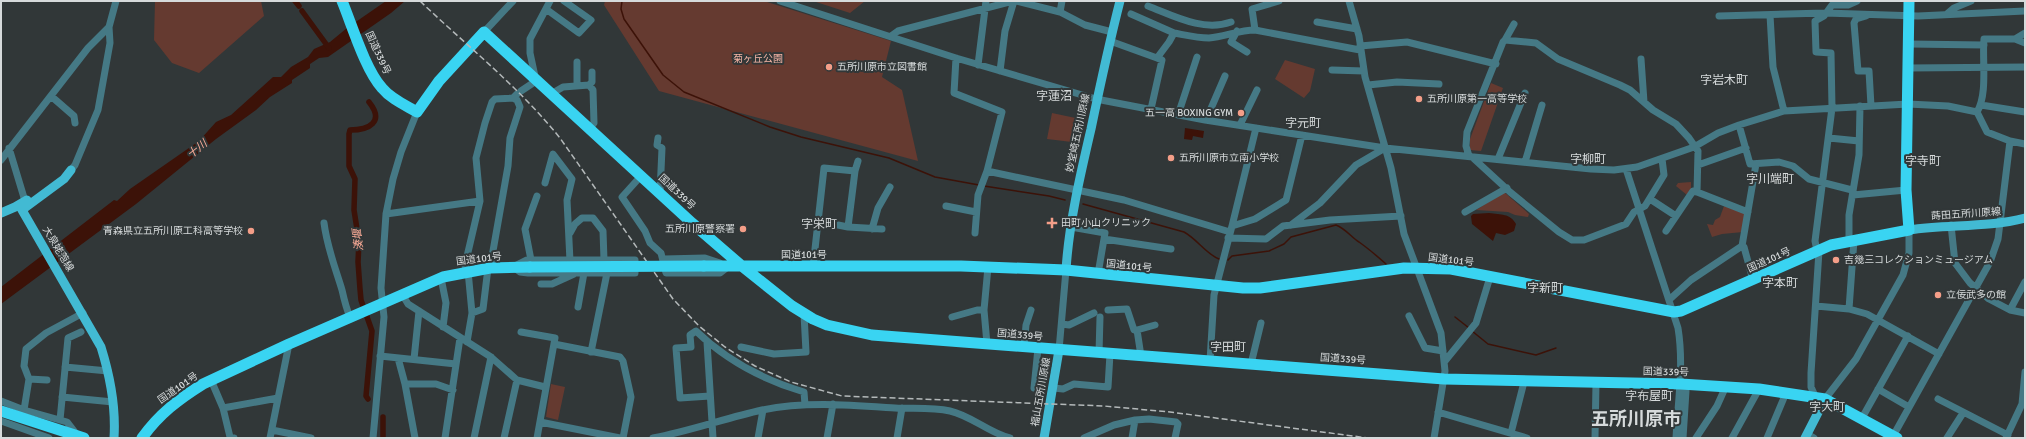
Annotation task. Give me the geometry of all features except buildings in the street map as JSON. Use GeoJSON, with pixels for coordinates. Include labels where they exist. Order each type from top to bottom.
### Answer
{"type":"FeatureCollection","features":[{"type":"Feature","properties":{"kind":"highway","name":"国道339号"},"geometry":{"type":"LineString","coordinates":[[342,1],[370,67],[381,87],[388,94],[417,112]]}},
{"type":"Feature","properties":{"kind":"highway"},"geometry":{"type":"LineString","coordinates":[[1908,230],[1906,190],[1909,9]]}},
{"type":"Feature","properties":{"kind":"highway","name":"国道339号"},"geometry":{"type":"LineString","coordinates":[[484,32],[536,81],[743,267],[804,314],[827,325],[861,334],[1444,379],[1596,383],[1680,388],[1726,386],[1759,389],[1820,398],[1862,418],[1894,437]]}},
{"type":"Feature","properties":{"kind":"highway"},"geometry":{"type":"LineString","coordinates":[[417,112],[439,81],[484,32]]}},
{"type":"Feature","properties":{"kind":"highway","name":"国道101号"},"geometry":{"type":"LineString","coordinates":[[142,438],[160,415],[178,400],[212,380],[360,312],[441,278],[467,271],[513,267],[531,263],[743,267],[988,267],[1066,270],[1217,286],[1260,288],[1416,268],[1451,270],[1674,312],[1686,310],[1819,250],[1851,240],[1908,230]]}},
{"type":"Feature","properties":{"kind":"highway"},"geometry":{"type":"LineString","coordinates":[[1,412],[77,437]]}},
{"type":"Feature","properties":{"kind":"main road","name":"妙堂崎五所川原線"},"geometry":{"type":"LineString","coordinates":[[1066,270],[1071,227],[1096,99],[1120,1]]}},
{"type":"Feature","properties":{"kind":"main road"},"geometry":{"type":"LineString","coordinates":[[1,213],[25,201],[64,173],[71,170]]}},
{"type":"Feature","properties":{"kind":"main road","name":"大泉姥萢線"},"geometry":{"type":"LineString","coordinates":[[71,170],[64,179],[22,210],[83,312],[101,347],[108,370],[116,422],[114,438]]}},
{"type":"Feature","properties":{"kind":"main road","name":"蒔田五所川原線"},"geometry":{"type":"LineString","coordinates":[[1908,230],[1952,225],[2000,223],[2025,218]]}},
{"type":"Feature","properties":{"kind":"main road","name":"福山五所川原線"},"geometry":{"type":"LineString","coordinates":[[1044,438],[1060,350]]}},
{"type":"Feature","properties":{"kind":"main road"},"geometry":{"type":"LineString","coordinates":[[1808,437],[1820,398]]}},
{"type":"Feature","properties":{"kind":"street"},"geometry":{"type":"LineString","coordinates":[[71,170],[75,166],[98,110],[110,43],[109,27],[116,1]]}},
{"type":"Feature","properties":{"kind":"street"},"geometry":{"type":"LineString","coordinates":[[484,32],[513,1]]}},
{"type":"Feature","properties":{"kind":"street"},"geometry":{"type":"LineString","coordinates":[[468,342],[472,313],[465,265],[480,201],[476,158],[492,102],[495,99],[517,94],[536,81],[529,44],[550,1]]}},
{"type":"Feature","properties":{"kind":"street"},"geometry":{"type":"LineString","coordinates":[[546,9],[580,33],[591,20],[564,1]]}},
{"type":"Feature","properties":{"kind":"street"},"geometry":{"type":"LineString","coordinates":[[780,1],[1000,72],[1096,99],[1206,120],[1385,148],[1591,169],[1626,169],[1662,159],[1694,147],[1718,133],[1784,111],[1908,104],[2025,112]]}},
{"type":"Feature","properties":{"kind":"street"},"geometry":{"type":"LineString","coordinates":[[891,36],[898,31],[986,4],[1014,1],[1060,12],[1162,60],[1151,109]]}},
{"type":"Feature","properties":{"kind":"street"},"geometry":{"type":"LineString","coordinates":[[1000,72],[1005,31],[1014,1]]}},
{"type":"Feature","properties":{"kind":"street"},"geometry":{"type":"LineString","coordinates":[[1060,12],[1062,1]]}},
{"type":"Feature","properties":{"kind":"street"},"geometry":{"type":"LineString","coordinates":[[1256,30],[1252,9],[1279,1]]}},
{"type":"Feature","properties":{"kind":"street"},"geometry":{"type":"LineString","coordinates":[[1349,1],[1357,30],[1364,71],[1385,148],[1404,234],[1441,333],[1444,351],[1444,379],[1434,438]]}},
{"type":"Feature","properties":{"kind":"street"},"geometry":{"type":"LineString","coordinates":[[1857,1],[1848,5],[1832,5],[1824,16],[1815,20],[1816,52],[1830,53],[1832,108],[1815,241],[1819,250],[1811,387],[1820,398],[1856,359],[1878,320],[1906,266],[1909,248],[1908,230]]}},
{"type":"Feature","properties":{"kind":"street"},"geometry":{"type":"LineString","coordinates":[[1947,14],[1954,8],[1971,1]]}},
{"type":"Feature","properties":{"kind":"street"},"geometry":{"type":"LineString","coordinates":[[978,65],[986,4]]}},
{"type":"Feature","properties":{"kind":"street"},"geometry":{"type":"LineString","coordinates":[[1148,6],[1193,23],[1220,26],[1231,22]]}},
{"type":"Feature","properties":{"kind":"street"},"geometry":{"type":"LineString","coordinates":[[1719,16],[1825,13],[1868,14],[1909,9],[1947,14],[2025,11]]}},
{"type":"Feature","properties":{"kind":"street"},"geometry":{"type":"LineString","coordinates":[[1131,14],[1174,33],[1190,37],[1209,38],[1237,31],[1256,30],[1360,48],[1407,42],[1496,64]]}},
{"type":"Feature","properties":{"kind":"street"},"geometry":{"type":"LineString","coordinates":[[1868,14],[1868,16],[1856,19],[1854,23],[1858,71],[1868,71],[1871,106]]}},
{"type":"Feature","properties":{"kind":"street"},"geometry":{"type":"LineString","coordinates":[[1770,15],[1773,67],[1784,111]]}},
{"type":"Feature","properties":{"kind":"street"},"geometry":{"type":"LineString","coordinates":[[1317,22],[1357,30]]}},
{"type":"Feature","properties":{"kind":"street"},"geometry":{"type":"LineString","coordinates":[[1190,37],[1193,23]]}},
{"type":"Feature","properties":{"kind":"street"},"geometry":{"type":"LineString","coordinates":[[1514,24],[1505,40],[1467,132],[1466,146],[1470,156],[1559,232],[1572,240],[1584,240],[1626,224],[1634,212],[1645,206],[1664,175],[1662,159]]}},
{"type":"Feature","properties":{"kind":"street"},"geometry":{"type":"LineString","coordinates":[[1,160],[88,48],[109,27]]}},
{"type":"Feature","properties":{"kind":"street"},"geometry":{"type":"LineString","coordinates":[[1237,31],[1231,42],[1247,52]]}},
{"type":"Feature","properties":{"kind":"street"},"geometry":{"type":"LineString","coordinates":[[1157,58],[1174,33]]}},
{"type":"Feature","properties":{"kind":"street"},"geometry":{"type":"LineString","coordinates":[[2015,39],[2025,33]]}},
{"type":"Feature","properties":{"kind":"street"},"geometry":{"type":"LineString","coordinates":[[2025,43],[2015,39],[1984,39],[1984,68],[1979,109],[1987,132],[2010,141],[2025,144]]}},
{"type":"Feature","properties":{"kind":"street"},"geometry":{"type":"LineString","coordinates":[[1505,40],[1536,43],[1558,59],[1625,88],[1676,124],[1698,152],[1697,192]]}},
{"type":"Feature","properties":{"kind":"street"},"geometry":{"type":"LineString","coordinates":[[1909,44],[1984,45]]}},
{"type":"Feature","properties":{"kind":"street"},"geometry":{"type":"LineString","coordinates":[[1178,115],[1197,57]]}},
{"type":"Feature","properties":{"kind":"street"},"geometry":{"type":"LineString","coordinates":[[956,58],[954,93],[1002,112],[982,185],[976,212],[975,233]]}},
{"type":"Feature","properties":{"kind":"street"},"geometry":{"type":"LineString","coordinates":[[1641,59],[1644,102]]}},
{"type":"Feature","properties":{"kind":"street"},"geometry":{"type":"LineString","coordinates":[[577,62],[577,86]]}},
{"type":"Feature","properties":{"kind":"street"},"geometry":{"type":"LineString","coordinates":[[1909,68],[2025,67]]}},
{"type":"Feature","properties":{"kind":"street"},"geometry":{"type":"LineString","coordinates":[[1332,70],[1364,71]]}},
{"type":"Feature","properties":{"kind":"street"},"geometry":{"type":"LineString","coordinates":[[589,85],[592,82],[592,72]]}},
{"type":"Feature","properties":{"kind":"street"},"geometry":{"type":"LineString","coordinates":[[1206,120],[1225,76]]}},
{"type":"Feature","properties":{"kind":"street"},"geometry":{"type":"LineString","coordinates":[[1368,85],[1397,82],[1439,84]]}},
{"type":"Feature","properties":{"kind":"street"},"geometry":{"type":"LineString","coordinates":[[551,94],[563,87],[589,85]]}},
{"type":"Feature","properties":{"kind":"street"},"geometry":{"type":"LineString","coordinates":[[589,85],[593,90],[594,123],[589,129]]}},
{"type":"Feature","properties":{"kind":"street"},"geometry":{"type":"LineString","coordinates":[[1240,125],[1257,90]]}},
{"type":"Feature","properties":{"kind":"street"},"geometry":{"type":"LineString","coordinates":[[1498,159],[1525,93]]}},
{"type":"Feature","properties":{"kind":"street"},"geometry":{"type":"LineString","coordinates":[[472,313],[483,309],[508,166],[510,138],[520,108],[517,100],[517,94]]}},
{"type":"Feature","properties":{"kind":"street"},"geometry":{"type":"LineString","coordinates":[[51,96],[74,116],[75,123]]}},
{"type":"Feature","properties":{"kind":"street"},"geometry":{"type":"LineString","coordinates":[[1525,162],[1542,106]]}},
{"type":"Feature","properties":{"kind":"street"},"geometry":{"type":"LineString","coordinates":[[1849,309],[1851,240],[1849,216],[1859,155],[1860,106]]}},
{"type":"Feature","properties":{"kind":"street"},"geometry":{"type":"LineString","coordinates":[[373,438],[384,317],[381,288],[386,214],[395,172],[417,112]]}},
{"type":"Feature","properties":{"kind":"street"},"geometry":{"type":"LineString","coordinates":[[1739,125],[1750,164],[1779,162],[1793,166],[1809,179],[1852,192],[1906,190]]}},
{"type":"Feature","properties":{"kind":"street"},"geometry":{"type":"LineString","coordinates":[[1210,361],[1214,295],[1256,128]]}},
{"type":"Feature","properties":{"kind":"street"},"geometry":{"type":"LineString","coordinates":[[1230,232],[1286,200],[1302,135]]}},
{"type":"Feature","properties":{"kind":"street"},"geometry":{"type":"LineString","coordinates":[[658,138],[657,145],[662,148],[660,193]]}},
{"type":"Feature","properties":{"kind":"street"},"geometry":{"type":"LineString","coordinates":[[1829,138],[1859,141]]}},
{"type":"Feature","properties":{"kind":"street"},"geometry":{"type":"LineString","coordinates":[[1894,437],[1994,253],[2000,223],[2010,141]]}},
{"type":"Feature","properties":{"kind":"street"},"geometry":{"type":"LineString","coordinates":[[9,148],[25,201]]}},
{"type":"Feature","properties":{"kind":"street"},"geometry":{"type":"LineString","coordinates":[[1291,225],[1320,203],[1356,165],[1385,148]]}},
{"type":"Feature","properties":{"kind":"street"},"geometry":{"type":"LineString","coordinates":[[1698,165],[1746,148]]}},
{"type":"Feature","properties":{"kind":"street"},"geometry":{"type":"LineString","coordinates":[[545,183],[553,154],[572,179],[568,200],[570,261]]}},
{"type":"Feature","properties":{"kind":"street"},"geometry":{"type":"LineString","coordinates":[[848,228],[855,171],[858,161]]}},
{"type":"Feature","properties":{"kind":"street"},"geometry":{"type":"LineString","coordinates":[[1753,280],[1744,247],[1742,246],[1756,164]]}},
{"type":"Feature","properties":{"kind":"street"},"geometry":{"type":"LineString","coordinates":[[813,267],[824,168],[855,171]]}},
{"type":"Feature","properties":{"kind":"street"},"geometry":{"type":"LineString","coordinates":[[1626,169],[1670,299],[1680,344],[1680,388],[1676,438]]}},
{"type":"Feature","properties":{"kind":"street"},"geometry":{"type":"LineString","coordinates":[[987,170],[1124,200],[1230,232],[1266,239],[1283,226],[1330,220],[1401,216]]}},
{"type":"Feature","properties":{"kind":"street"},"geometry":{"type":"LineString","coordinates":[[641,176],[622,197],[645,231],[650,243],[661,253],[664,259],[666,273],[720,273],[729,266]]}},
{"type":"Feature","properties":{"kind":"street"},"geometry":{"type":"LineString","coordinates":[[872,229],[878,208],[890,188]]}},
{"type":"Feature","properties":{"kind":"street"},"geometry":{"type":"LineString","coordinates":[[1465,212],[1507,188]]}},
{"type":"Feature","properties":{"kind":"street"},"geometry":{"type":"LineString","coordinates":[[1666,231],[1693,191],[1748,212]]}},
{"type":"Feature","properties":{"kind":"street"},"geometry":{"type":"LineString","coordinates":[[513,267],[520,272],[528,273],[635,273],[635,260],[531,263],[525,229],[537,196]]}},
{"type":"Feature","properties":{"kind":"street"},"geometry":{"type":"LineString","coordinates":[[1650,199],[1676,216]]}},
{"type":"Feature","properties":{"kind":"street"},"geometry":{"type":"LineString","coordinates":[[386,214],[480,201]]}},
{"type":"Feature","properties":{"kind":"street"},"geometry":{"type":"LineString","coordinates":[[946,206],[976,212]]}},
{"type":"Feature","properties":{"kind":"street"},"geometry":{"type":"LineString","coordinates":[[569,235],[576,222],[582,218],[593,218],[603,231],[604,260]]}},
{"type":"Feature","properties":{"kind":"street"},"geometry":{"type":"LineString","coordinates":[[818,221],[848,228],[882,229]]}},
{"type":"Feature","properties":{"kind":"street"},"geometry":{"type":"LineString","coordinates":[[324,223],[326,241],[344,303],[360,312]]}},
{"type":"Feature","properties":{"kind":"street"},"geometry":{"type":"LineString","coordinates":[[1952,225],[1955,263],[1974,289],[1989,300],[2010,310],[2025,313]]}},
{"type":"Feature","properties":{"kind":"street"},"geometry":{"type":"LineString","coordinates":[[1071,227],[1105,233],[1098,274]]}},
{"type":"Feature","properties":{"kind":"street"},"geometry":{"type":"LineString","coordinates":[[1104,240],[1171,249]]}},
{"type":"Feature","properties":{"kind":"street"},"geometry":{"type":"LineString","coordinates":[[1670,299],[1691,280],[1742,246]]}},
{"type":"Feature","properties":{"kind":"street"},"geometry":{"type":"LineString","coordinates":[[664,259],[705,258],[729,266]]}},
{"type":"Feature","properties":{"kind":"street"},"geometry":{"type":"LineString","coordinates":[[987,344],[984,310],[988,267]]}},
{"type":"Feature","properties":{"kind":"street"},"geometry":{"type":"LineString","coordinates":[[1060,350],[1066,270]]}},
{"type":"Feature","properties":{"kind":"street"},"geometry":{"type":"LineString","coordinates":[[541,284],[552,284],[576,273]]}},
{"type":"Feature","properties":{"kind":"street"},"geometry":{"type":"LineString","coordinates":[[578,307],[584,273]]}},
{"type":"Feature","properties":{"kind":"street"},"geometry":{"type":"LineString","coordinates":[[591,352],[607,274]]}},
{"type":"Feature","properties":{"kind":"street"},"geometry":{"type":"LineString","coordinates":[[1444,361],[1470,330],[1480,315],[1490,277]]}},
{"type":"Feature","properties":{"kind":"street"},"geometry":{"type":"LineString","coordinates":[[441,278],[446,303],[443,327]]}},
{"type":"Feature","properties":{"kind":"street"},"geometry":{"type":"LineString","coordinates":[[2010,310],[2025,282]]}},
{"type":"Feature","properties":{"kind":"street"},"geometry":{"type":"LineString","coordinates":[[402,294],[408,304],[491,357],[517,380],[545,387]]}},
{"type":"Feature","properties":{"kind":"street"},"geometry":{"type":"LineString","coordinates":[[1816,306],[1849,309],[1867,314],[1939,354]]}},
{"type":"Feature","properties":{"kind":"street"},"geometry":{"type":"LineString","coordinates":[[1108,310],[1127,309],[1134,330],[1137,330],[1142,356]]}},
{"type":"Feature","properties":{"kind":"street"},"geometry":{"type":"LineString","coordinates":[[952,317],[977,310],[984,310]]}},
{"type":"Feature","properties":{"kind":"street"},"geometry":{"type":"LineString","coordinates":[[1024,347],[1026,325],[1031,310]]}},
{"type":"Feature","properties":{"kind":"street"},"geometry":{"type":"LineString","coordinates":[[414,359],[419,311]]}},
{"type":"Feature","properties":{"kind":"street"},"geometry":{"type":"LineString","coordinates":[[24,410],[29,379],[24,366],[26,349],[46,333],[83,312]]}},
{"type":"Feature","properties":{"kind":"street"},"geometry":{"type":"LineString","coordinates":[[741,347],[774,354],[806,352],[804,314]]}},
{"type":"Feature","properties":{"kind":"street"},"geometry":{"type":"LineString","coordinates":[[1054,388],[1063,389],[1074,384],[1108,387],[1105,353],[1097,315],[1069,325],[1062,324]]}},
{"type":"Feature","properties":{"kind":"street"},"geometry":{"type":"LineString","coordinates":[[1409,316],[1425,348],[1444,351]]}},
{"type":"Feature","properties":{"kind":"street"},"geometry":{"type":"LineString","coordinates":[[1251,364],[1261,323]]}},
{"type":"Feature","properties":{"kind":"street"},"geometry":{"type":"LineString","coordinates":[[1137,330],[1155,325]]}},
{"type":"Feature","properties":{"kind":"street"},"geometry":{"type":"LineString","coordinates":[[710,396],[680,398],[676,348],[691,347],[690,335],[696,331],[707,342],[734,361],[759,375],[804,392],[805,405]]}},
{"type":"Feature","properties":{"kind":"street"},"geometry":{"type":"LineString","coordinates":[[60,420],[68,338],[82,332]]}},
{"type":"Feature","properties":{"kind":"street"},"geometry":{"type":"LineString","coordinates":[[521,332],[555,338],[537,438]]}},
{"type":"Feature","properties":{"kind":"street"},"geometry":{"type":"LineString","coordinates":[[1862,418],[1908,336]]}},
{"type":"Feature","properties":{"kind":"street"},"geometry":{"type":"LineString","coordinates":[[445,438],[460,338]]}},
{"type":"Feature","properties":{"kind":"street"},"geometry":{"type":"LineString","coordinates":[[707,342],[713,438]]}},
{"type":"Feature","properties":{"kind":"street"},"geometry":{"type":"LineString","coordinates":[[270,438],[289,344]]}},
{"type":"Feature","properties":{"kind":"street"},"geometry":{"type":"LineString","coordinates":[[540,422],[622,438],[631,397],[623,361],[620,357],[554,344]]}},
{"type":"Feature","properties":{"kind":"street"},"geometry":{"type":"LineString","coordinates":[[1034,388],[1038,348]]}},
{"type":"Feature","properties":{"kind":"street"},"geometry":{"type":"LineString","coordinates":[[380,356],[456,364]]}},
{"type":"Feature","properties":{"kind":"street"},"geometry":{"type":"LineString","coordinates":[[474,438],[491,357]]}},
{"type":"Feature","properties":{"kind":"street"},"geometry":{"type":"LineString","coordinates":[[398,358],[416,438]]}},
{"type":"Feature","properties":{"kind":"street"},"geometry":{"type":"LineString","coordinates":[[65,367],[108,370]]}},
{"type":"Feature","properties":{"kind":"street"},"geometry":{"type":"LineString","coordinates":[[1938,399],[2007,437],[2022,404],[2025,372]]}},
{"type":"Feature","properties":{"kind":"street"},"geometry":{"type":"LineString","coordinates":[[29,379],[47,380]]}},
{"type":"Feature","properties":{"kind":"street"},"geometry":{"type":"LineString","coordinates":[[212,380],[223,408],[230,437],[234,438]]}},
{"type":"Feature","properties":{"kind":"street"},"geometry":{"type":"LineString","coordinates":[[504,438],[517,380]]}},
{"type":"Feature","properties":{"kind":"street"},"geometry":{"type":"LineString","coordinates":[[1511,433],[1524,382]]}},
{"type":"Feature","properties":{"kind":"street"},"geometry":{"type":"LineString","coordinates":[[1595,438],[1596,383]]}},
{"type":"Feature","properties":{"kind":"street"},"geometry":{"type":"LineString","coordinates":[[405,384],[436,384],[453,390]]}},
{"type":"Feature","properties":{"kind":"street"},"geometry":{"type":"LineString","coordinates":[[1696,438],[1717,406],[1726,386]]}},
{"type":"Feature","properties":{"kind":"street"},"geometry":{"type":"LineString","coordinates":[[1680,388],[1686,391],[1683,438]]}},
{"type":"Feature","properties":{"kind":"street"},"geometry":{"type":"LineString","coordinates":[[1732,438],[1759,389]]}},
{"type":"Feature","properties":{"kind":"street"},"geometry":{"type":"LineString","coordinates":[[1878,389],[1909,407]]}},
{"type":"Feature","properties":{"kind":"street"},"geometry":{"type":"LineString","coordinates":[[1767,438],[1786,392]]}},
{"type":"Feature","properties":{"kind":"street"},"geometry":{"type":"LineString","coordinates":[[62,397],[113,402]]}},
{"type":"Feature","properties":{"kind":"street"},"geometry":{"type":"LineString","coordinates":[[223,408],[278,398]]}},
{"type":"Feature","properties":{"kind":"street"},"geometry":{"type":"LineString","coordinates":[[1,401],[24,410],[67,422],[77,437]]}},
{"type":"Feature","properties":{"kind":"street"},"geometry":{"type":"LineString","coordinates":[[827,438],[833,404]]}},
{"type":"Feature","properties":{"kind":"street"},"geometry":{"type":"LineString","coordinates":[[653,438],[763,410],[805,405],[833,404],[930,408],[950,411],[970,419],[1001,437],[1010,438]]}},
{"type":"Feature","properties":{"kind":"street"},"geometry":{"type":"LineString","coordinates":[[897,438],[902,408]]}},
{"type":"Feature","properties":{"kind":"street"},"geometry":{"type":"LineString","coordinates":[[758,438],[763,410]]}},
{"type":"Feature","properties":{"kind":"street"},"geometry":{"type":"LineString","coordinates":[[1438,412],[1527,438]]}},
{"type":"Feature","properties":{"kind":"street"},"geometry":{"type":"LineString","coordinates":[[1947,438],[1963,413]]}},
{"type":"Feature","properties":{"kind":"street"},"geometry":{"type":"LineString","coordinates":[[1084,438],[1091,437],[1114,425],[1135,420],[1148,419],[1176,422],[1178,424],[1175,438]]}},
{"type":"Feature","properties":{"kind":"street"},"geometry":{"type":"LineString","coordinates":[[1132,438],[1135,420]]}},
{"type":"Feature","properties":{"kind":"street"},"geometry":{"type":"LineString","coordinates":[[1,421],[47,438]]}},
{"type":"Feature","properties":{"kind":"street"},"geometry":{"type":"LineString","coordinates":[[272,430],[311,438]]}},
{"type":"Feature","properties":{"kind":"green space"},"geometry":{"type":"Polygon","coordinates":[[[155,1],[261,1],[264,16],[199,73],[172,63],[154,40],[155,1]]]}},
{"type":"Feature","properties":{"kind":"green space","name":"菊ヶ丘公園"},"geometry":{"type":"Polygon","coordinates":[[[605,1],[764,1],[891,41],[882,77],[902,90],[918,161],[659,91],[604,5],[605,1]]]}},
{"type":"Feature","properties":{"kind":"green space"},"geometry":{"type":"Polygon","coordinates":[[[813,1],[865,1],[850,13],[813,1]]]}},
{"type":"Feature","properties":{"kind":"green space"},"geometry":{"type":"Polygon","coordinates":[[[1285,60],[1315,69],[1310,91],[1304,98],[1275,79],[1285,60]]]}},
{"type":"Feature","properties":{"kind":"green space"},"geometry":{"type":"Polygon","coordinates":[[[1491,83],[1503,88],[1481,151],[1470,150],[1470,139],[1491,83]]]}},
{"type":"Feature","properties":{"kind":"green space"},"geometry":{"type":"Polygon","coordinates":[[[1052,113],[1085,120],[1080,143],[1047,139],[1052,113]]]}},
{"type":"Feature","properties":{"kind":"green space"},"geometry":{"type":"Polygon","coordinates":[[[1691,182],[1691,189],[1687,195],[1676,186],[1678,183],[1691,182]]]}},
{"type":"Feature","properties":{"kind":"green space"},"geometry":{"type":"Polygon","coordinates":[[[1504,192],[1529,214],[1528,217],[1515,215],[1508,212],[1476,210],[1504,192]]]}},
{"type":"Feature","properties":{"kind":"green space"},"geometry":{"type":"Polygon","coordinates":[[[1724,206],[1745,213],[1743,232],[1722,234],[1712,237],[1707,224],[1713,225],[1715,220],[1720,217],[1724,206]]]}},
{"type":"Feature","properties":{"kind":"green space"},"geometry":{"type":"Polygon","coordinates":[[[551,384],[565,387],[558,420],[546,417],[551,384]]]}},
{"type":"Feature","properties":{"kind":"water","name":"十川"},"geometry":{"type":"Polygon","coordinates":[[[386,1],[405,1],[391,13],[328,57],[319,58],[310,64],[310,68],[292,80],[292,83],[270,97],[256,110],[216,139],[136,204],[1,304],[1,287],[114,200],[117,201],[130,189],[199,141],[216,122],[231,115],[273,77],[281,77],[291,67],[308,57],[314,49],[330,42],[347,28],[386,1]]]}},
{"type":"Feature","properties":{"kind":"water"},"geometry":{"type":"Polygon","coordinates":[[[1185,128],[1204,131],[1203,138],[1193,136],[1192,140],[1184,139],[1185,128]]]}},
{"type":"Feature","properties":{"kind":"water"},"geometry":{"type":"Polygon","coordinates":[[[1489,213],[1505,215],[1514,220],[1516,224],[1514,231],[1505,235],[1496,233],[1493,241],[1472,224],[1471,216],[1473,214],[1489,213]]]}},
{"type":"Feature","properties":{"kind":"waterway"},"geometry":{"type":"LineString","coordinates":[[295,1],[299,6]]}},
{"type":"Feature","properties":{"kind":"waterway"},"geometry":{"type":"LineString","coordinates":[[622,1],[621,9],[624,19],[663,75],[684,92],[770,127],[801,137],[889,158],[935,177],[979,185]]}},
{"type":"Feature","properties":{"kind":"waterway"},"geometry":{"type":"LineString","coordinates":[[302,11],[329,48]]}},
{"type":"Feature","properties":{"kind":"waterway","name":"湊堰"},"geometry":{"type":"LineString","coordinates":[[368,399],[366,396],[372,331],[361,300],[358,262],[359,242],[354,210],[355,179],[349,166],[349,134],[350,130],[357,130],[373,124],[375,120],[374,109],[369,102]]}},
{"type":"Feature","properties":{"kind":"waterway"},"geometry":{"type":"LineString","coordinates":[[984,186],[1049,196],[1065,200]]}},
{"type":"Feature","properties":{"kind":"waterway"},"geometry":{"type":"LineString","coordinates":[[1083,204],[1184,232],[1193,238],[1210,254],[1219,259]]}},
{"type":"Feature","properties":{"kind":"waterway"},"geometry":{"type":"LineString","coordinates":[[1228,260],[1232,256],[1269,251],[1284,244],[1291,237],[1336,225],[1346,231],[1386,264]]}},
{"type":"Feature","properties":{"kind":"waterway"},"geometry":{"type":"LineString","coordinates":[[1455,317],[1469,328]]}},
{"type":"Feature","properties":{"kind":"waterway"},"geometry":{"type":"LineString","coordinates":[[1472,331],[1488,344],[1536,355],[1556,348]]}},
{"type":"Feature","properties":{"kind":"waterway","name":"湊堰"},"geometry":{"type":"LineString","coordinates":[[383,417],[383,438]]}},
{"type":"Feature","properties":{"kind":"railway"},"geometry":{"type":"LineString","coordinates":[[420,1],[510,84],[544,119],[560,138],[673,299],[699,326],[725,347],[755,366],[791,382],[842,396],[1104,406],[1170,412],[1368,438]]}},
{"type":"Feature","properties":{"kind":"place","name":"五所川原市立図書館"},"geometry":{"type":"Point","coordinates":[829,67]}},
{"type":"Feature","properties":{"kind":"place","name":"五所川原第一高等学校"},"geometry":{"type":"Point","coordinates":[1419,99]}},
{"type":"Feature","properties":{"kind":"place","name":"五一高 BOXING GYM"},"geometry":{"type":"Point","coordinates":[1241,113]}},
{"type":"Feature","properties":{"kind":"place","name":"五所川原市立南小学校"},"geometry":{"type":"Point","coordinates":[1171,158]}},
{"type":"Feature","properties":{"kind":"place","name":"田町小山クリニック"},"geometry":{"type":"Point","coordinates":[1052,223]}},
{"type":"Feature","properties":{"kind":"place","name":"五所川原警察署"},"geometry":{"type":"Point","coordinates":[743,229]}},
{"type":"Feature","properties":{"kind":"place","name":"青森県立五所川原工科高等学校"},"geometry":{"type":"Point","coordinates":[251,231]}},
{"type":"Feature","properties":{"kind":"place","name":"吉幾三コレクションミュージアム"},"geometry":{"type":"Point","coordinates":[1836,260]}},
{"type":"Feature","properties":{"kind":"place","name":"立佞武多の館"},"geometry":{"type":"Point","coordinates":[1938,295]}},
{"type":"Feature","properties":{"kind":"district","name":"字岩木町"},"geometry":{"type":"Point","coordinates":[1724,80]}},
{"type":"Feature","properties":{"kind":"district","name":"字蓮沼"},"geometry":{"type":"Point","coordinates":[1054,96]}},
{"type":"Feature","properties":{"kind":"district","name":"字元町"},"geometry":{"type":"Point","coordinates":[1303,123]}},
{"type":"Feature","properties":{"kind":"district","name":"字柳町"},"geometry":{"type":"Point","coordinates":[1588,159]}},
{"type":"Feature","properties":{"kind":"district","name":"字寺町"},"geometry":{"type":"Point","coordinates":[1923,161]}},
{"type":"Feature","properties":{"kind":"district","name":"字川端町"},"geometry":{"type":"Point","coordinates":[1770,179]}},
{"type":"Feature","properties":{"kind":"district","name":"字栄町"},"geometry":{"type":"Point","coordinates":[819,224]}},
{"type":"Feature","properties":{"kind":"district","name":"字本町"},"geometry":{"type":"Point","coordinates":[1780,283]}},
{"type":"Feature","properties":{"kind":"district","name":"字新町"},"geometry":{"type":"Point","coordinates":[1545,288]}},
{"type":"Feature","properties":{"kind":"district","name":"字田町"},"geometry":{"type":"Point","coordinates":[1228,347]}},
{"type":"Feature","properties":{"kind":"district","name":"字布屋町"},"geometry":{"type":"Point","coordinates":[1649,396]}},
{"type":"Feature","properties":{"kind":"district","name":"字大町"},"geometry":{"type":"Point","coordinates":[1827,407]}},
{"type":"Feature","properties":{"kind":"district","name":"五所川原市"},"geometry":{"type":"Point","coordinates":[1636,419]}}]}
